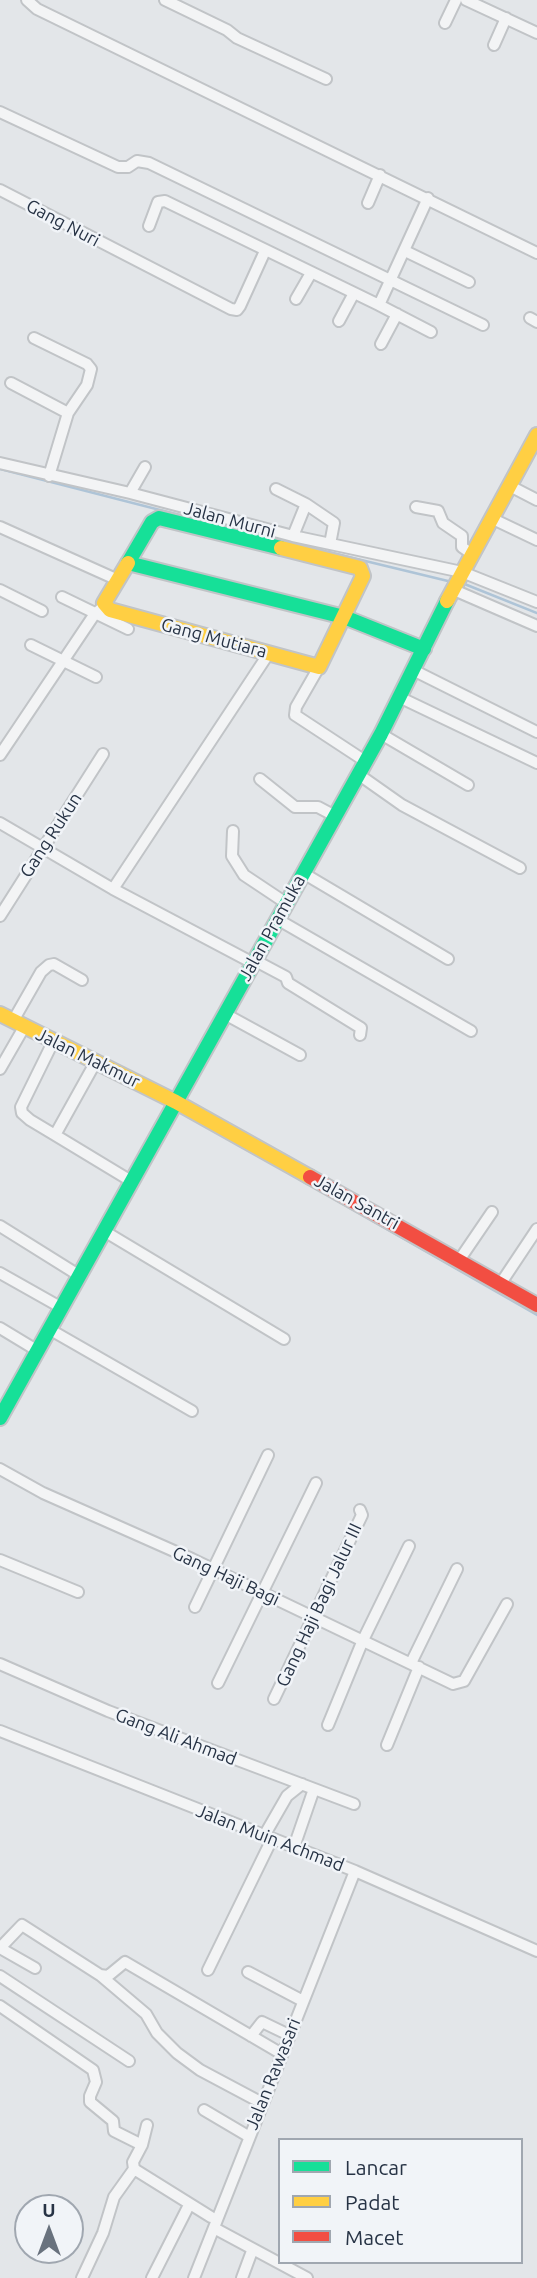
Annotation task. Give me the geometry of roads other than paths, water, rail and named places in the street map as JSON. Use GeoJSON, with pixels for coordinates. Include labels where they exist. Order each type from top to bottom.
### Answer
{"type":"FeatureCollection","features":[{"type":"Feature","properties":{"kind":"street"},"geometry":{"type":"LineString","coordinates":[[27,0],[37,9],[537,253]]}},
{"type":"Feature","properties":{"kind":"street"},"geometry":{"type":"LineString","coordinates":[[165,0],[228,30],[234,37],[326,79]]}},
{"type":"Feature","properties":{"kind":"street"},"geometry":{"type":"LineString","coordinates":[[445,23],[456,0]]}},
{"type":"Feature","properties":{"kind":"street"},"geometry":{"type":"LineString","coordinates":[[466,0],[537,33]]}},
{"type":"Feature","properties":{"kind":"street"},"geometry":{"type":"LineString","coordinates":[[494,45],[506,18]]}},
{"type":"Feature","properties":{"kind":"street"},"geometry":{"type":"LineString","coordinates":[[0,112],[118,167],[137,161],[149,163],[483,325]]}},
{"type":"Feature","properties":{"kind":"street"},"geometry":{"type":"LineString","coordinates":[[368,203],[380,175]]}},
{"type":"Feature","properties":{"kind":"street","name":"Gang Nuri"},"geometry":{"type":"LineString","coordinates":[[0,190],[237,310],[265,251]]}},
{"type":"Feature","properties":{"kind":"street"},"geometry":{"type":"LineString","coordinates":[[380,305],[428,198]]}},
{"type":"Feature","properties":{"kind":"street"},"geometry":{"type":"LineString","coordinates":[[149,226],[158,202],[165,201],[430,332]]}},
{"type":"Feature","properties":{"kind":"street"},"geometry":{"type":"LineString","coordinates":[[405,251],[469,282]]}},
{"type":"Feature","properties":{"kind":"street"},"geometry":{"type":"LineString","coordinates":[[296,299],[311,273]]}},
{"type":"Feature","properties":{"kind":"street"},"geometry":{"type":"LineString","coordinates":[[339,321],[354,293]]}},
{"type":"Feature","properties":{"kind":"street"},"geometry":{"type":"LineString","coordinates":[[381,344],[397,314]]}},
{"type":"Feature","properties":{"kind":"street"},"geometry":{"type":"LineString","coordinates":[[34,338],[87,364],[91,369],[87,385],[68,413],[49,476]]}},
{"type":"Feature","properties":{"kind":"street"},"geometry":{"type":"LineString","coordinates":[[10,383],[68,413]]}},
{"type":"Feature","properties":{"kind":"street","name":"Jalan Pramuka"},"geometry":{"type":"LineString","coordinates":[[0,1418],[381,734],[462,572],[537,435]]}},
{"type":"Feature","properties":{"kind":"street","name":"Jalan Murni"},"geometry":{"type":"LineString","coordinates":[[0,463],[130,493],[161,510],[462,572],[537,602]]}},
{"type":"Feature","properties":{"kind":"street"},"geometry":{"type":"LineString","coordinates":[[130,493],[145,467]]}},
{"type":"Feature","properties":{"kind":"street"},"geometry":{"type":"LineString","coordinates":[[510,486],[537,500]]}},
{"type":"Feature","properties":{"kind":"street"},"geometry":{"type":"LineString","coordinates":[[276,489],[334,523],[330,544]]}},
{"type":"Feature","properties":{"kind":"street"},"geometry":{"type":"LineString","coordinates":[[293,536],[306,505]]}},
{"type":"Feature","properties":{"kind":"street"},"geometry":{"type":"LineString","coordinates":[[416,507],[438,511],[443,523],[462,536],[461,547],[472,554]]}},
{"type":"Feature","properties":{"kind":"street"},"geometry":{"type":"LineString","coordinates":[[0,755],[99,610],[161,510],[359,568],[363,576],[319,667],[296,707],[295,715],[365,761]]}},
{"type":"Feature","properties":{"kind":"street"},"geometry":{"type":"LineString","coordinates":[[493,519],[537,540]]}},
{"type":"Feature","properties":{"kind":"street"},"geometry":{"type":"LineString","coordinates":[[0,527],[118,580]]}},
{"type":"Feature","properties":{"kind":"street"},"geometry":{"type":"LineString","coordinates":[[128,563],[344,617],[424,649]]}},
{"type":"Feature","properties":{"kind":"street"},"geometry":{"type":"LineString","coordinates":[[0,590],[42,611]]}},
{"type":"Feature","properties":{"kind":"street"},"geometry":{"type":"LineString","coordinates":[[454,590],[537,626]]}},
{"type":"Feature","properties":{"kind":"street"},"geometry":{"type":"LineString","coordinates":[[62,597],[99,610],[128,629]]}},
{"type":"Feature","properties":{"kind":"street","name":"Gang Mutiara"},"geometry":{"type":"LineString","coordinates":[[99,610],[116,611],[319,667]]}},
{"type":"Feature","properties":{"kind":"street"},"geometry":{"type":"LineString","coordinates":[[31,645],[96,677]]}},
{"type":"Feature","properties":{"kind":"street"},"geometry":{"type":"LineString","coordinates":[[113,889],[269,653]]}},
{"type":"Feature","properties":{"kind":"street"},"geometry":{"type":"LineString","coordinates":[[413,670],[537,732]]}},
{"type":"Feature","properties":{"kind":"street"},"geometry":{"type":"LineString","coordinates":[[399,697],[537,763]]}},
{"type":"Feature","properties":{"kind":"street"},"geometry":{"type":"LineString","coordinates":[[381,734],[468,785]]}},
{"type":"Feature","properties":{"kind":"street","name":"Gang Rukun"},"geometry":{"type":"LineString","coordinates":[[0,916],[103,754]]}},
{"type":"Feature","properties":{"kind":"street"},"geometry":{"type":"LineString","coordinates":[[358,774],[401,805],[520,868]]}},
{"type":"Feature","properties":{"kind":"street"},"geometry":{"type":"LineString","coordinates":[[260,779],[295,807],[318,807],[335,816]]}},
{"type":"Feature","properties":{"kind":"street"},"geometry":{"type":"LineString","coordinates":[[0,823],[113,889],[286,977],[288,983],[361,1028],[360,1035]]}},
{"type":"Feature","properties":{"kind":"street"},"geometry":{"type":"LineString","coordinates":[[233,831],[232,856],[244,875],[286,903]]}},
{"type":"Feature","properties":{"kind":"street"},"geometry":{"type":"LineString","coordinates":[[303,873],[448,959]]}},
{"type":"Feature","properties":{"kind":"street"},"geometry":{"type":"LineString","coordinates":[[277,919],[471,1031]]}},
{"type":"Feature","properties":{"kind":"street"},"geometry":{"type":"LineString","coordinates":[[0,1069],[16,1025],[41,972],[54,964],[82,980]]}},
{"type":"Feature","properties":{"kind":"street"},"geometry":{"type":"LineString","coordinates":[[225,1014],[300,1055]]}},
{"type":"Feature","properties":{"kind":"street","name":"Jalan Makmur"},"geometry":{"type":"LineString","coordinates":[[16,1025],[94,1066],[176,1102]]}},
{"type":"Feature","properties":{"kind":"street"},"geometry":{"type":"LineString","coordinates":[[52,1045],[21,1107],[22,1112],[30,1120],[131,1181]]}},
{"type":"Feature","properties":{"kind":"street"},"geometry":{"type":"LineString","coordinates":[[55,1135],[94,1066]]}},
{"type":"Feature","properties":{"kind":"street","name":"Jalan Santri"},"geometry":{"type":"LineString","coordinates":[[176,1102],[460,1259],[537,1305]]}},
{"type":"Feature","properties":{"kind":"street"},"geometry":{"type":"LineString","coordinates":[[460,1259],[492,1212]]}},
{"type":"Feature","properties":{"kind":"street"},"geometry":{"type":"LineString","coordinates":[[0,1226],[80,1276]]}},
{"type":"Feature","properties":{"kind":"street"},"geometry":{"type":"LineString","coordinates":[[501,1283],[537,1229]]}},
{"type":"Feature","properties":{"kind":"street"},"geometry":{"type":"LineString","coordinates":[[104,1231],[285,1339]]}},
{"type":"Feature","properties":{"kind":"street"},"geometry":{"type":"LineString","coordinates":[[0,1273],[62,1308]]}},
{"type":"Feature","properties":{"kind":"street"},"geometry":{"type":"LineString","coordinates":[[0,1328],[38,1351]]}},
{"type":"Feature","properties":{"kind":"street"},"geometry":{"type":"LineString","coordinates":[[49,1329],[192,1411]]}},
{"type":"Feature","properties":{"kind":"street"},"geometry":{"type":"LineString","coordinates":[[195,1607],[268,1455]]}},
{"type":"Feature","properties":{"kind":"street","name":"Gang Haji Bagi"},"geometry":{"type":"LineString","coordinates":[[0,1469],[43,1493],[213,1569],[453,1684],[464,1681],[507,1604]]}},
{"type":"Feature","properties":{"kind":"street"},"geometry":{"type":"LineString","coordinates":[[218,1683],[260,1592],[316,1483]]}},
{"type":"Feature","properties":{"kind":"street","name":"Gang Haji Bagi Jalur III"},"geometry":{"type":"LineString","coordinates":[[274,1699],[362,1515],[360,1510]]}},
{"type":"Feature","properties":{"kind":"street"},"geometry":{"type":"LineString","coordinates":[[328,1725],[363,1640],[409,1546]]}},
{"type":"Feature","properties":{"kind":"street"},"geometry":{"type":"LineString","coordinates":[[0,1560],[78,1592]]}},
{"type":"Feature","properties":{"kind":"street"},"geometry":{"type":"LineString","coordinates":[[387,1745],[415,1665],[457,1569]]}},
{"type":"Feature","properties":{"kind":"street","name":"Gang Ali Ahmad"},"geometry":{"type":"LineString","coordinates":[[0,1664],[108,1711],[354,1804]]}},
{"type":"Feature","properties":{"kind":"street","name":"Jalan Muin Achmad"},"geometry":{"type":"LineString","coordinates":[[0,1731],[355,1871],[537,1951]]}},
{"type":"Feature","properties":{"kind":"street"},"geometry":{"type":"LineString","coordinates":[[208,1970],[286,1796],[302,1784]]}},
{"type":"Feature","properties":{"kind":"street"},"geometry":{"type":"LineString","coordinates":[[294,1847],[314,1789]]}},
{"type":"Feature","properties":{"kind":"street","name":"Jalan Rawasari"},"geometry":{"type":"LineString","coordinates":[[194,2278],[213,2223],[355,1871]]}},
{"type":"Feature","properties":{"kind":"street"},"geometry":{"type":"LineString","coordinates":[[34,1968],[0,1948],[18,1926],[26,1926],[100,1975],[146,2014],[157,2033],[177,2053],[211,2076],[262,2103]]}},
{"type":"Feature","properties":{"kind":"street"},"geometry":{"type":"LineString","coordinates":[[100,1975],[108,1976],[125,1962],[282,2054]]}},
{"type":"Feature","properties":{"kind":"street"},"geometry":{"type":"LineString","coordinates":[[248,1972],[303,2001]]}},
{"type":"Feature","properties":{"kind":"street"},"geometry":{"type":"LineString","coordinates":[[0,1976],[129,2061]]}},
{"type":"Feature","properties":{"kind":"street"},"geometry":{"type":"LineString","coordinates":[[0,2006],[93,2070],[96,2082],[90,2102],[113,2121],[114,2131],[142,2145]]}},
{"type":"Feature","properties":{"kind":"street"},"geometry":{"type":"LineString","coordinates":[[251,2036],[262,2022],[289,2035]]}},
{"type":"Feature","properties":{"kind":"street"},"geometry":{"type":"LineString","coordinates":[[204,2110],[248,2136]]}},
{"type":"Feature","properties":{"kind":"street"},"geometry":{"type":"LineString","coordinates":[[82,2278],[103,2233],[114,2197],[134,2169],[147,2125]]}},
{"type":"Feature","properties":{"kind":"street"},"geometry":{"type":"LineString","coordinates":[[134,2169],[252,2251],[278,2264]]}},
{"type":"Feature","properties":{"kind":"street"},"geometry":{"type":"LineString","coordinates":[[152,2278],[189,2205]]}},
{"type":"Feature","properties":{"kind":"street"},"geometry":{"type":"LineString","coordinates":[[242,2278],[252,2251]]}},
{"type":"Feature","properties":{"kind":"street"},"geometry":{"type":"LineString","coordinates":[[278,2264],[307,2278]]}},
{"type":"Feature","properties":{"kind":"waterway"},"geometry":{"type":"LineString","coordinates":[[0,469],[238,530]]}},
{"type":"Feature","properties":{"kind":"waterway"},"geometry":{"type":"LineString","coordinates":[[258,535],[452,582]]}},
{"type":"Feature","properties":{"kind":"waterway"},"geometry":{"type":"LineString","coordinates":[[462,583],[537,613]]}},
{"type":"Feature","properties":{"kind":"waterway"},"geometry":{"type":"LineString","coordinates":[[238,1145],[269,1162]]}},
{"type":"Feature","properties":{"kind":"waterway"},"geometry":{"type":"LineString","coordinates":[[299,1179],[537,1315]]}}]}
